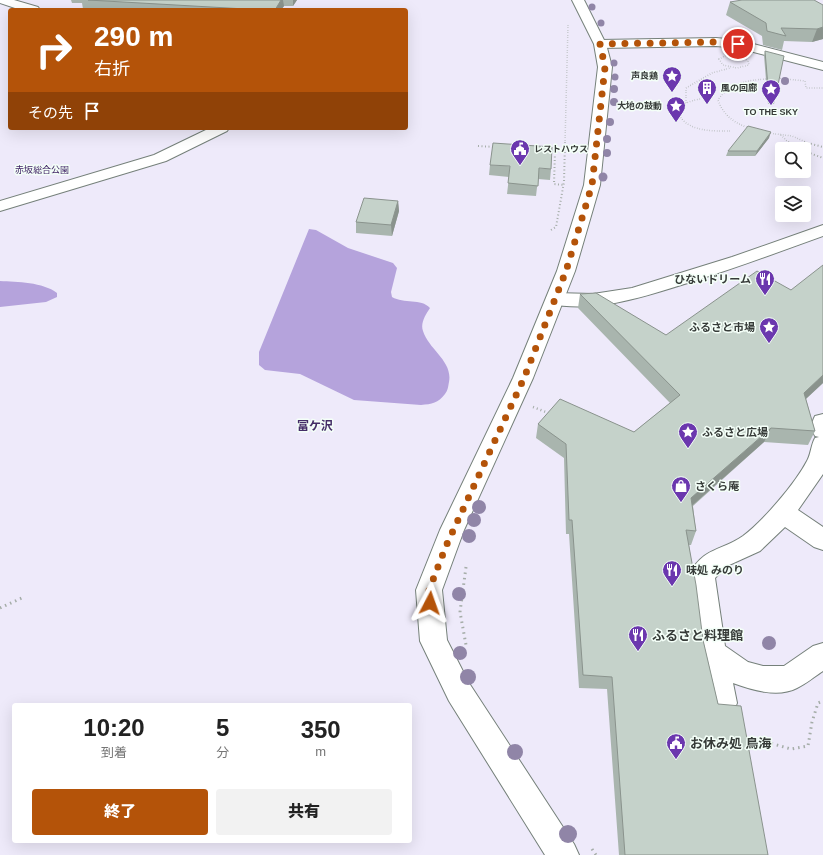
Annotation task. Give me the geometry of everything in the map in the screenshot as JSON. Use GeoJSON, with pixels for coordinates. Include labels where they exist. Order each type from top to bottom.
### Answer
{"type":"FeatureCollection","features":[{"type":"Feature","properties":{"kind":"street"},"geometry":{"type":"LineString","coordinates":[[2,0],[28,8]]}},
{"type":"Feature","properties":{"kind":"street"},"geometry":{"type":"LineString","coordinates":[[563,855],[459,692],[434,641],[429,590],[452,530],[524,378],[566,271],[592,185],[605,67],[600,44],[578,0]]}},
{"type":"Feature","properties":{"kind":"street"},"geometry":{"type":"LineString","coordinates":[[600,44],[716,42],[738,44],[823,66]]}},
{"type":"Feature","properties":{"kind":"street"},"geometry":{"type":"LineString","coordinates":[[0,206],[160,158],[218,130]]}},
{"type":"Feature","properties":{"kind":"street"},"geometry":{"type":"LineString","coordinates":[[555,298],[593,300],[634,294],[738,261],[823,230]]}},
{"type":"Feature","properties":{"kind":"street"},"geometry":{"type":"LineString","coordinates":[[823,422],[823,430]]}},
{"type":"Feature","properties":{"kind":"street"},"geometry":{"type":"LineString","coordinates":[[723,703],[712,652],[702,575],[718,559],[751,544],[783,513],[818,463],[823,444]]}},
{"type":"Feature","properties":{"kind":"street"},"geometry":{"type":"LineString","coordinates":[[783,513],[823,540]]}},
{"type":"Feature","properties":{"kind":"street"},"geometry":{"type":"LineString","coordinates":[[712,652],[741,673],[763,679],[788,679],[823,655]]}},
{"type":"Feature","properties":{"kind":"path"},"geometry":{"type":"LineString","coordinates":[[551,230],[556,227],[564,185],[568,22]]}},
{"type":"Feature","properties":{"kind":"path"},"geometry":{"type":"LineString","coordinates":[[686,103],[686,88],[700,78],[720,70],[732,68]]}},
{"type":"Feature","properties":{"kind":"path"},"geometry":{"type":"LineString","coordinates":[[776,78],[805,81],[806,88],[823,88]]}},
{"type":"Feature","properties":{"kind":"path"},"geometry":{"type":"LineString","coordinates":[[751,128],[734,122],[725,114],[718,100],[721,93],[728,88],[746,82],[772,79]]}},
{"type":"Feature","properties":{"kind":"path"},"geometry":{"type":"LineString","coordinates":[[700,99],[686,103],[679,109],[678,113],[682,122],[705,131],[730,131]]}},
{"type":"Feature","properties":{"kind":"path"},"geometry":{"type":"LineString","coordinates":[[763,132],[792,136],[802,141],[823,147]]}},
{"type":"Feature","properties":{"kind":"path"},"geometry":{"type":"LineString","coordinates":[[781,134],[788,142]]}},
{"type":"Feature","properties":{"kind":"path"},"geometry":{"type":"LineString","coordinates":[[478,146],[501,148]]}},
{"type":"Feature","properties":{"kind":"path"},"geometry":{"type":"LineString","coordinates":[[548,151],[555,152],[554,184],[564,185]]}},
{"type":"Feature","properties":{"kind":"path"},"geometry":{"type":"LineString","coordinates":[[811,154],[823,158]]}},
{"type":"Feature","properties":{"kind":"path"},"geometry":{"type":"LineString","coordinates":[[528,412],[530,406],[555,416]]}},
{"type":"Feature","properties":{"kind":"path"},"geometry":{"type":"LineString","coordinates":[[467,560],[460,612],[467,651]]}},
{"type":"Feature","properties":{"kind":"path"},"geometry":{"type":"LineString","coordinates":[[0,608],[24,597]]}},
{"type":"Feature","properties":{"kind":"path"},"geometry":{"type":"LineString","coordinates":[[743,736],[791,749],[808,746],[812,722],[818,703],[823,701]]}},
{"type":"Feature","properties":{"kind":"path"},"geometry":{"type":"LineString","coordinates":[[587,842],[596,855]]}},
{"type":"Feature","properties":{"kind":"green space","name":"赤坂総合公園"},"geometry":{"type":"Polygon","coordinates":[[[0,0],[823,0],[823,855],[0,855],[0,0]]]}},
{"type":"Feature","properties":{"kind":"shaded area"},"geometry":{"type":"Polygon","coordinates":[[[309,229],[316,230],[348,248],[393,263],[397,268],[391,292],[392,297],[422,303],[430,308],[425,316],[422,328],[426,338],[444,362],[449,375],[447,390],[440,399],[432,403],[421,405],[354,400],[300,374],[265,370],[259,365],[259,352],[309,229]]]}},
{"type":"Feature","properties":{"kind":"shaded area"},"geometry":{"type":"Polygon","coordinates":[[[0,281],[30,283],[45,287],[57,293],[57,297],[46,302],[0,307],[0,281]]]}},
{"type":"Feature","properties":{"kind":"building"},"geometry":{"type":"Polygon","coordinates":[[[88,0],[281,0],[276,8],[228,8],[88,0]]]}},
{"type":"Feature","properties":{"kind":"building"},"geometry":{"type":"Polygon","coordinates":[[[742,0],[814,0],[823,5],[823,27],[817,29],[781,28],[786,36],[767,31],[766,23],[730,2],[742,0]]]}},
{"type":"Feature","properties":{"kind":"building"},"geometry":{"type":"Polygon","coordinates":[[[765,51],[784,56],[775,99],[769,99],[765,51]]]}},
{"type":"Feature","properties":{"kind":"building"},"geometry":{"type":"Polygon","coordinates":[[[748,126],[771,132],[757,151],[728,151],[748,126]]]}},
{"type":"Feature","properties":{"kind":"building"},"geometry":{"type":"Polygon","coordinates":[[[493,143],[552,147],[551,169],[539,168],[538,186],[508,183],[510,166],[490,165],[493,143]]]}},
{"type":"Feature","properties":{"kind":"building"},"geometry":{"type":"Polygon","coordinates":[[[364,198],[398,201],[391,225],[356,222],[364,198]]]}},
{"type":"Feature","properties":{"kind":"building"},"geometry":{"type":"Polygon","coordinates":[[[823,265],[823,375],[804,393],[815,431],[771,428],[691,498],[696,531],[686,530],[696,585],[703,640],[718,704],[741,706],[768,855],[625,855],[612,677],[583,675],[572,520],[569,520],[566,444],[538,424],[560,399],[634,432],[680,395],[580,294],[596,293],[666,335],[757,271],[791,290],[823,265]]]}},
{"type":"Feature","properties":{"kind":"place","name":"声良鶏"},"geometry":{"type":"Point","coordinates":[672,93]}},
{"type":"Feature","properties":{"kind":"place","name":"風の回廊"},"geometry":{"type":"Point","coordinates":[707,105]}},
{"type":"Feature","properties":{"kind":"place","name":"TO THE SKY"},"geometry":{"type":"Point","coordinates":[771,106]}},
{"type":"Feature","properties":{"kind":"place","name":"大地の鼓動"},"geometry":{"type":"Point","coordinates":[676,123]}},
{"type":"Feature","properties":{"kind":"place","name":"レストハウス"},"geometry":{"type":"Point","coordinates":[520,166]}},
{"type":"Feature","properties":{"kind":"place","name":"ひないドリーム"},"geometry":{"type":"Point","coordinates":[765,296]}},
{"type":"Feature","properties":{"kind":"place","name":"ふるさと市場"},"geometry":{"type":"Point","coordinates":[769,344]}},
{"type":"Feature","properties":{"kind":"place","name":"ふるさと広場"},"geometry":{"type":"Point","coordinates":[688,449]}},
{"type":"Feature","properties":{"kind":"place","name":"さくら庵"},"geometry":{"type":"Point","coordinates":[681,503]}},
{"type":"Feature","properties":{"kind":"place","name":"味処 みのり"},"geometry":{"type":"Point","coordinates":[672,587]}},
{"type":"Feature","properties":{"kind":"place","name":"ふるさと料理館"},"geometry":{"type":"Point","coordinates":[638,652]}},
{"type":"Feature","properties":{"kind":"place","name":"お休み処 鳥海"},"geometry":{"type":"Point","coordinates":[676,760]}},
{"type":"Feature","properties":{"kind":"district","name":"富ケ沢"},"geometry":{"type":"Point","coordinates":[315,426]}},
{"type":"Feature","properties":{"kind":"route"},"geometry":{"type":"LineString","coordinates":[[430,603],[429,590],[452,530],[524,378],[566,271],[592,185],[605,67],[600,44],[716,42],[738,44]]}}]}
